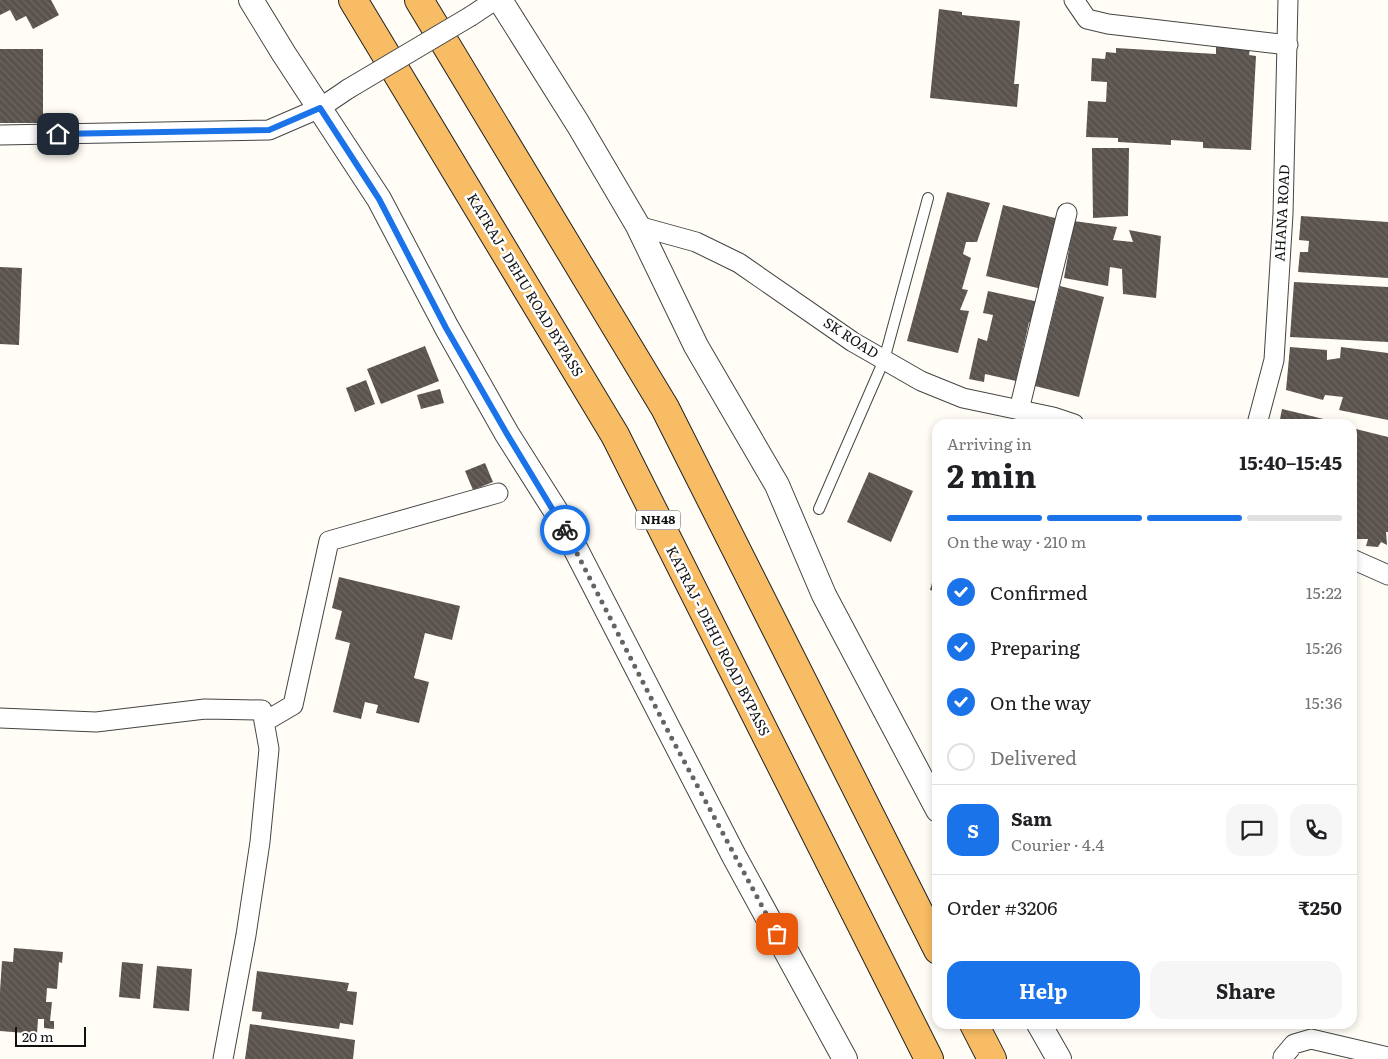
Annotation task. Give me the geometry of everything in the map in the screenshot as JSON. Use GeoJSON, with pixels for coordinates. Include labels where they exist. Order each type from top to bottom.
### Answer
{"type":"FeatureCollection","features":[{"type":"Feature","properties":{"kind":"highway","name":"KATRAJ - DEHU ROAD BYPASS"},"geometry":{"type":"LineString","coordinates":[[353,0],[615,435],[929,1059]]}},
{"type":"Feature","properties":{"kind":"highway"},"geometry":{"type":"LineString","coordinates":[[420,0],[665,408],[932,938]]}},
{"type":"Feature","properties":{"kind":"highway"},"geometry":{"type":"LineString","coordinates":[[977,1029],[992,1059]]}},
{"type":"Feature","properties":{"kind":"street"},"geometry":{"type":"LineString","coordinates":[[251,0],[379,199],[446,328],[507,434],[557,513],[734,856],[845,1059]]}},
{"type":"Feature","properties":{"kind":"street"},"geometry":{"type":"LineString","coordinates":[[0,135],[269,130],[320,108],[495,0]]}},
{"type":"Feature","properties":{"kind":"street"},"geometry":{"type":"LineString","coordinates":[[500,0],[578,124],[638,226],[696,346],[776,485],[824,595],[932,799]]}},
{"type":"Feature","properties":{"kind":"street"},"geometry":{"type":"LineString","coordinates":[[1074,0],[1087,19],[1094,21],[1288,45]]}},
{"type":"Feature","properties":{"kind":"street","name":"AHANA ROAD"},"geometry":{"type":"LineString","coordinates":[[1258,419],[1274,360],[1284,214],[1288,0]]}},
{"type":"Feature","properties":{"kind":"street"},"geometry":{"type":"LineString","coordinates":[[1019,410],[1067,213]]}},
{"type":"Feature","properties":{"kind":"street","name":"SK ROAD"},"geometry":{"type":"LineString","coordinates":[[638,226],[696,242],[739,263],[853,342],[921,381],[963,398],[1061,419]]}},
{"type":"Feature","properties":{"kind":"street"},"geometry":{"type":"LineString","coordinates":[[264,722],[293,705],[329,542],[498,493]]}},
{"type":"Feature","properties":{"kind":"street"},"geometry":{"type":"LineString","coordinates":[[1357,561],[1388,575]]}},
{"type":"Feature","properties":{"kind":"street"},"geometry":{"type":"LineString","coordinates":[[0,718],[96,722],[205,709],[262,710],[269,749],[260,842],[246,934],[223,1059]]}},
{"type":"Feature","properties":{"kind":"street"},"geometry":{"type":"LineString","coordinates":[[1043,1029],[1059,1059]]}},
{"type":"Feature","properties":{"kind":"street"},"geometry":{"type":"LineString","coordinates":[[1284,1059],[1294,1044],[1311,1039],[1388,1058]]}},
{"type":"Feature","properties":{"kind":"lane"},"geometry":{"type":"LineString","coordinates":[[819,509],[884,360],[928,198]]}},
{"type":"Feature","properties":{"kind":"building"},"geometry":{"type":"Polygon","coordinates":[[[0,0],[51,0],[59,15],[33,29],[26,16],[16,21],[10,10],[0,15],[0,0]]]}},
{"type":"Feature","properties":{"kind":"building"},"geometry":{"type":"Polygon","coordinates":[[[939,9],[962,12],[962,15],[1020,21],[1014,84],[1019,84],[1017,107],[930,98],[939,9]]]}},
{"type":"Feature","properties":{"kind":"building"},"geometry":{"type":"Polygon","coordinates":[[[1216,46],[1250,48],[1249,55],[1256,56],[1251,150],[1203,148],[1203,142],[1171,140],[1171,145],[1118,142],[1118,138],[1086,137],[1088,101],[1106,102],[1107,82],[1091,81],[1092,58],[1105,59],[1106,52],[1116,53],[1116,48],[1216,54],[1216,46]]]}},
{"type":"Feature","properties":{"kind":"building"},"geometry":{"type":"Polygon","coordinates":[[[0,49],[43,49],[43,123],[0,123],[0,49]]]}},
{"type":"Feature","properties":{"kind":"building"},"geometry":{"type":"Polygon","coordinates":[[[1092,148],[1129,148],[1128,216],[1093,218],[1092,148]]]}},
{"type":"Feature","properties":{"kind":"building"},"geometry":{"type":"Polygon","coordinates":[[[947,192],[990,203],[977,242],[966,242],[963,254],[971,258],[962,289],[968,290],[960,310],[969,311],[958,353],[907,341],[947,192]]]}},
{"type":"Feature","properties":{"kind":"building"},"geometry":{"type":"Polygon","coordinates":[[[1003,205],[1059,219],[1042,289],[986,276],[1003,205]]]}},
{"type":"Feature","properties":{"kind":"building"},"geometry":{"type":"Polygon","coordinates":[[[1301,216],[1388,222],[1388,278],[1298,272],[1300,252],[1308,252],[1309,241],[1299,240],[1301,216]]]}},
{"type":"Feature","properties":{"kind":"building"},"geometry":{"type":"Polygon","coordinates":[[[1074,221],[1117,227],[1113,240],[1133,242],[1129,230],[1161,236],[1156,298],[1123,294],[1122,269],[1110,267],[1108,286],[1064,278],[1074,221]]]}},
{"type":"Feature","properties":{"kind":"building"},"geometry":{"type":"Polygon","coordinates":[[[0,267],[22,268],[19,345],[0,344],[0,267]]]}},
{"type":"Feature","properties":{"kind":"building"},"geometry":{"type":"Polygon","coordinates":[[[1294,282],[1388,287],[1388,342],[1290,337],[1294,282]]]}},
{"type":"Feature","properties":{"kind":"building"},"geometry":{"type":"Polygon","coordinates":[[[1060,286],[1104,297],[1079,397],[1035,386],[1060,286]]]}},
{"type":"Feature","properties":{"kind":"building"},"geometry":{"type":"Polygon","coordinates":[[[988,291],[1039,302],[1035,323],[1029,322],[1016,381],[985,374],[984,382],[969,379],[978,338],[987,341],[993,315],[983,313],[988,291]]]}},
{"type":"Feature","properties":{"kind":"building"},"geometry":{"type":"Polygon","coordinates":[[[425,346],[439,381],[381,404],[367,369],[425,346]]]}},
{"type":"Feature","properties":{"kind":"building"},"geometry":{"type":"Polygon","coordinates":[[[1290,347],[1327,350],[1327,360],[1340,358],[1341,347],[1388,353],[1388,420],[1339,410],[1343,397],[1325,395],[1323,400],[1286,390],[1290,347]]]}},
{"type":"Feature","properties":{"kind":"building"},"geometry":{"type":"Polygon","coordinates":[[[366,380],[375,404],[355,412],[346,388],[366,380]]]}},
{"type":"Feature","properties":{"kind":"building"},"geometry":{"type":"Polygon","coordinates":[[[440,389],[444,403],[421,409],[417,395],[440,389]]]}},
{"type":"Feature","properties":{"kind":"building"},"geometry":{"type":"Polygon","coordinates":[[[1282,409],[1324,419],[1280,419],[1282,409]]]}},
{"type":"Feature","properties":{"kind":"building"},"geometry":{"type":"Polygon","coordinates":[[[1357,429],[1388,437],[1387,545],[1381,542],[1378,547],[1366,546],[1368,539],[1357,539],[1357,429]]]}},
{"type":"Feature","properties":{"kind":"building"},"geometry":{"type":"Polygon","coordinates":[[[485,463],[493,482],[473,490],[465,471],[485,463]]]}},
{"type":"Feature","properties":{"kind":"building"},"geometry":{"type":"Polygon","coordinates":[[[869,472],[913,491],[891,542],[847,522],[869,472]]]}},
{"type":"Feature","properties":{"kind":"building"},"geometry":{"type":"Polygon","coordinates":[[[339,577],[460,606],[452,640],[425,633],[414,678],[429,682],[419,723],[376,713],[378,705],[365,702],[361,719],[333,712],[350,643],[335,639],[342,611],[332,608],[339,577]]]}},
{"type":"Feature","properties":{"kind":"building"},"geometry":{"type":"Polygon","coordinates":[[[14,948],[63,952],[62,963],[59,962],[57,989],[47,988],[46,1002],[52,1002],[50,1021],[54,1021],[54,1029],[44,1028],[44,1019],[38,1019],[37,1034],[0,1031],[2,961],[13,962],[14,948]]]}},
{"type":"Feature","properties":{"kind":"building"},"geometry":{"type":"Polygon","coordinates":[[[122,962],[143,964],[140,999],[119,997],[122,962]]]}},
{"type":"Feature","properties":{"kind":"building"},"geometry":{"type":"Polygon","coordinates":[[[157,966],[192,969],[189,1011],[153,1008],[157,966]]]}},
{"type":"Feature","properties":{"kind":"building"},"geometry":{"type":"Polygon","coordinates":[[[257,971],[349,983],[347,991],[357,992],[353,1025],[340,1023],[339,1029],[261,1019],[262,1012],[252,1011],[257,971]]]}},
{"type":"Feature","properties":{"kind":"building"},"geometry":{"type":"Polygon","coordinates":[[[250,1024],[355,1040],[353,1059],[245,1059],[250,1024]]]}},
{"type":"Feature","properties":{"kind":"way so far"},"geometry":{"type":"LineString","coordinates":[[565,530],[615,624],[670,735],[777,934]]}},
{"type":"Feature","properties":{"kind":"route"},"geometry":{"type":"LineString","coordinates":[[58,134],[269,130],[320,108],[379,199],[446,328],[507,434],[557,513],[565,530]]}}]}
